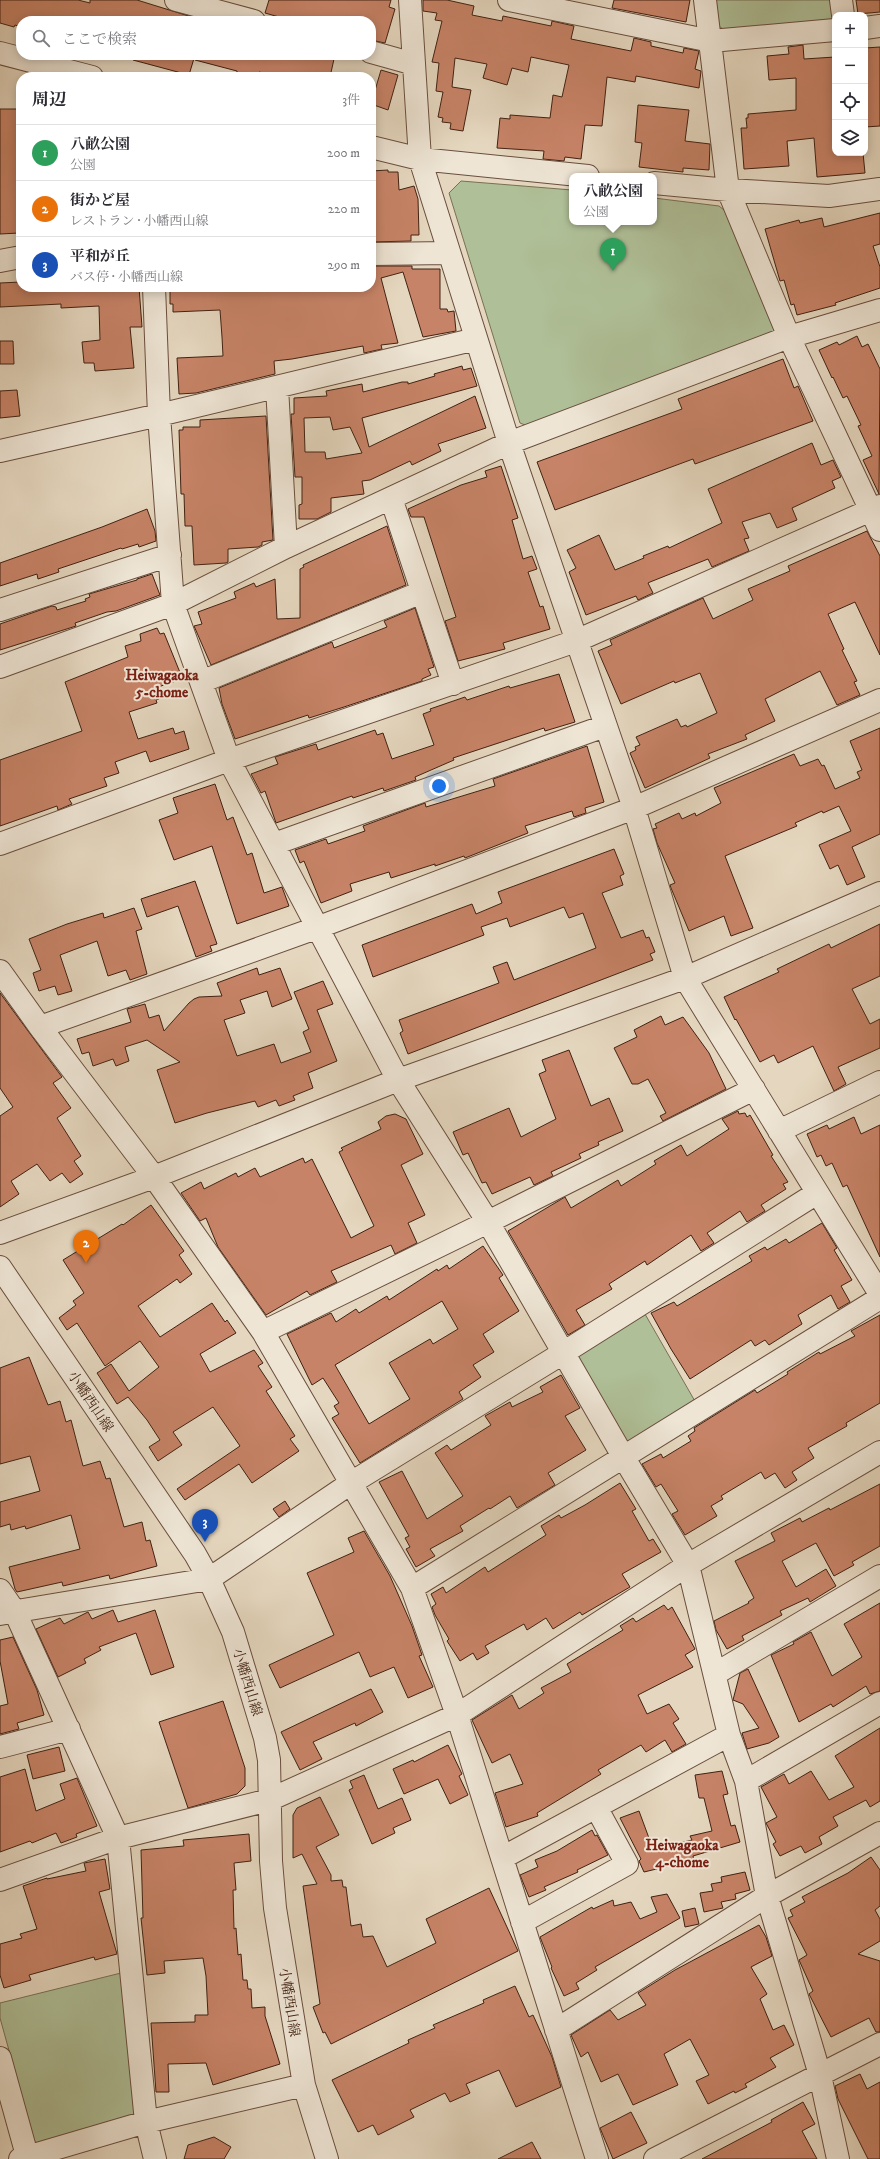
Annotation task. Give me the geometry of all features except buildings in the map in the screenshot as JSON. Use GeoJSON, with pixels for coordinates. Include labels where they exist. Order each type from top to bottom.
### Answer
{"type":"FeatureCollection","features":[{"type":"Feature","properties":{"kind":"street"},"geometry":{"type":"LineString","coordinates":[[176,0],[235,16]]}},
{"type":"Feature","properties":{"kind":"street"},"geometry":{"type":"LineString","coordinates":[[410,0],[420,159],[508,443],[634,808],[685,978],[817,1193],[878,1289],[624,1458],[412,1588]]}},
{"type":"Feature","properties":{"kind":"street"},"geometry":{"type":"LineString","coordinates":[[509,0],[711,41],[832,30]]}},
{"type":"Feature","properties":{"kind":"street"},"geometry":{"type":"LineString","coordinates":[[705,0],[728,190],[789,337],[875,509],[880,530]]}},
{"type":"Feature","properties":{"kind":"street"},"geometry":{"type":"LineString","coordinates":[[841,0],[843,12]]}},
{"type":"Feature","properties":{"kind":"street"},"geometry":{"type":"LineString","coordinates":[[868,28],[880,26]]}},
{"type":"Feature","properties":{"kind":"street"},"geometry":{"type":"LineString","coordinates":[[0,53],[16,59]]}},
{"type":"Feature","properties":{"kind":"street"},"geometry":{"type":"LineString","coordinates":[[376,53],[414,64]]}},
{"type":"Feature","properties":{"kind":"street"},"geometry":{"type":"LineString","coordinates":[[18,60],[49,72]]}},
{"type":"Feature","properties":{"kind":"street"},"geometry":{"type":"LineString","coordinates":[[376,148],[420,159],[569,174]]}},
{"type":"Feature","properties":{"kind":"street"},"geometry":{"type":"LineString","coordinates":[[657,183],[728,190],[829,196],[880,189]]}},
{"type":"Feature","properties":{"kind":"street"},"geometry":{"type":"LineString","coordinates":[[376,254],[449,253]]}},
{"type":"Feature","properties":{"kind":"street"},"geometry":{"type":"LineString","coordinates":[[0,261],[16,259]]}},
{"type":"Feature","properties":{"kind":"street"},"geometry":{"type":"LineString","coordinates":[[154,292],[159,415],[173,604],[229,760],[319,927],[398,1080],[488,1222],[563,1354],[688,1565],[729,1735],[746,1781],[767,1896],[820,2075],[838,2159]]}},
{"type":"Feature","properties":{"kind":"street"},"geometry":{"type":"LineString","coordinates":[[0,668],[173,604],[286,547],[508,443],[789,337],[880,310]]}},
{"type":"Feature","properties":{"kind":"street"},"geometry":{"type":"LineString","coordinates":[[0,451],[159,415],[476,339]]}},
{"type":"Feature","properties":{"kind":"street"},"geometry":{"type":"LineString","coordinates":[[277,387],[286,547]]}},
{"type":"Feature","properties":{"kind":"street"},"geometry":{"type":"LineString","coordinates":[[391,498],[453,684]]}},
{"type":"Feature","properties":{"kind":"street"},"geometry":{"type":"LineString","coordinates":[[0,844],[229,760],[576,641],[875,509]]}},
{"type":"Feature","properties":{"kind":"street"},"geometry":{"type":"LineString","coordinates":[[0,610],[170,555]]}},
{"type":"Feature","properties":{"kind":"street"},"geometry":{"type":"LineString","coordinates":[[201,682],[422,592]]}},
{"type":"Feature","properties":{"kind":"street"},"geometry":{"type":"LineString","coordinates":[[40,1027],[319,927],[634,808],[880,700]]}},
{"type":"Feature","properties":{"kind":"street"},"geometry":{"type":"LineString","coordinates":[[274,844],[605,726]]}},
{"type":"Feature","properties":{"kind":"street"},"geometry":{"type":"LineString","coordinates":[[0,1233],[154,1177],[398,1080],[685,978],[880,893]]}},
{"type":"Feature","properties":{"kind":"street"},"geometry":{"type":"LineString","coordinates":[[0,971],[40,1027],[154,1177],[263,1332],[412,1588],[457,1715],[597,2159]]}},
{"type":"Feature","properties":{"kind":"street"},"geometry":{"type":"LineString","coordinates":[[779,1130],[880,1082]]}},
{"type":"Feature","properties":{"kind":"street"},"geometry":{"type":"LineString","coordinates":[[263,1332],[488,1222],[754,1089]]}},
{"type":"Feature","properties":{"kind":"street"},"geometry":{"type":"LineString","coordinates":[[7,1613],[209,1579],[351,1483],[563,1354],[817,1193]]}},
{"type":"Feature","properties":{"kind":"street","name":"小幡西山線"},"geometry":{"type":"LineString","coordinates":[[0,1267],[195,1554],[209,1579],[233,1632],[265,1738],[269,1760],[271,1861],[275,1908],[304,2085],[327,2159]]}},
{"type":"Feature","properties":{"kind":"street"},"geometry":{"type":"LineString","coordinates":[[0,1880],[118,1838],[269,1800],[457,1715],[688,1565],[880,1452]]}},
{"type":"Feature","properties":{"kind":"street"},"geometry":{"type":"LineString","coordinates":[[715,1674],[880,1576]]}},
{"type":"Feature","properties":{"kind":"street"},"geometry":{"type":"LineString","coordinates":[[0,1590],[7,1613],[69,1729],[118,1838],[146,2122],[155,2159]]}},
{"type":"Feature","properties":{"kind":"street"},"geometry":{"type":"LineString","coordinates":[[746,1781],[880,1703]]}},
{"type":"Feature","properties":{"kind":"street"},"geometry":{"type":"LineString","coordinates":[[0,1747],[69,1729]]}},
{"type":"Feature","properties":{"kind":"street"},"geometry":{"type":"LineString","coordinates":[[502,1858],[729,1735]]}},
{"type":"Feature","properties":{"kind":"street"},"geometry":{"type":"LineString","coordinates":[[522,1922],[628,1864],[596,1807]]}},
{"type":"Feature","properties":{"kind":"street"},"geometry":{"type":"LineString","coordinates":[[556,2030],[767,1896],[880,1833]]}},
{"type":"Feature","properties":{"kind":"street"},"geometry":{"type":"LineString","coordinates":[[655,2159],[880,2044]]}},
{"type":"Feature","properties":{"kind":"street"},"geometry":{"type":"LineString","coordinates":[[0,2058],[25,2158],[146,2122],[304,2085]]}},
{"type":"Feature","properties":{"kind":"green space"},"geometry":{"type":"Polygon","coordinates":[[[715,0],[837,0],[836,12],[832,12],[832,21],[727,32],[719,26],[715,0]]]}},
{"type":"Feature","properties":{"kind":"green space"},"geometry":{"type":"Polygon","coordinates":[[[461,181],[569,190],[569,225],[657,225],[657,198],[719,206],[729,214],[775,327],[772,337],[530,427],[520,423],[449,193],[461,181]]]}},
{"type":"Feature","properties":{"kind":"green space"},"geometry":{"type":"Polygon","coordinates":[[[645,1314],[696,1403],[628,1446],[577,1357],[645,1314]]]}},
{"type":"Feature","properties":{"kind":"green space"},"geometry":{"type":"Polygon","coordinates":[[[121,1973],[135,2114],[35,2144],[0,2018],[0,2003],[121,1973]]]}},
{"type":"Feature","properties":{"kind":"place","name":"八畝公園"},"geometry":{"type":"Point","coordinates":[613,271]}},
{"type":"Feature","properties":{"kind":"place","name":"街かど屋"},"geometry":{"type":"Point","coordinates":[86,1263]}},
{"type":"Feature","properties":{"kind":"place","name":"平和が丘"},"geometry":{"type":"Point","coordinates":[205,1542]}},
{"type":"Feature","properties":{"kind":"district","name":"Heiwagaoka 5-chome"},"geometry":{"type":"Point","coordinates":[162,684]}},
{"type":"Feature","properties":{"kind":"district","name":"Heiwagaoka 4-chome"},"geometry":{"type":"Point","coordinates":[682,1854]}}]}
